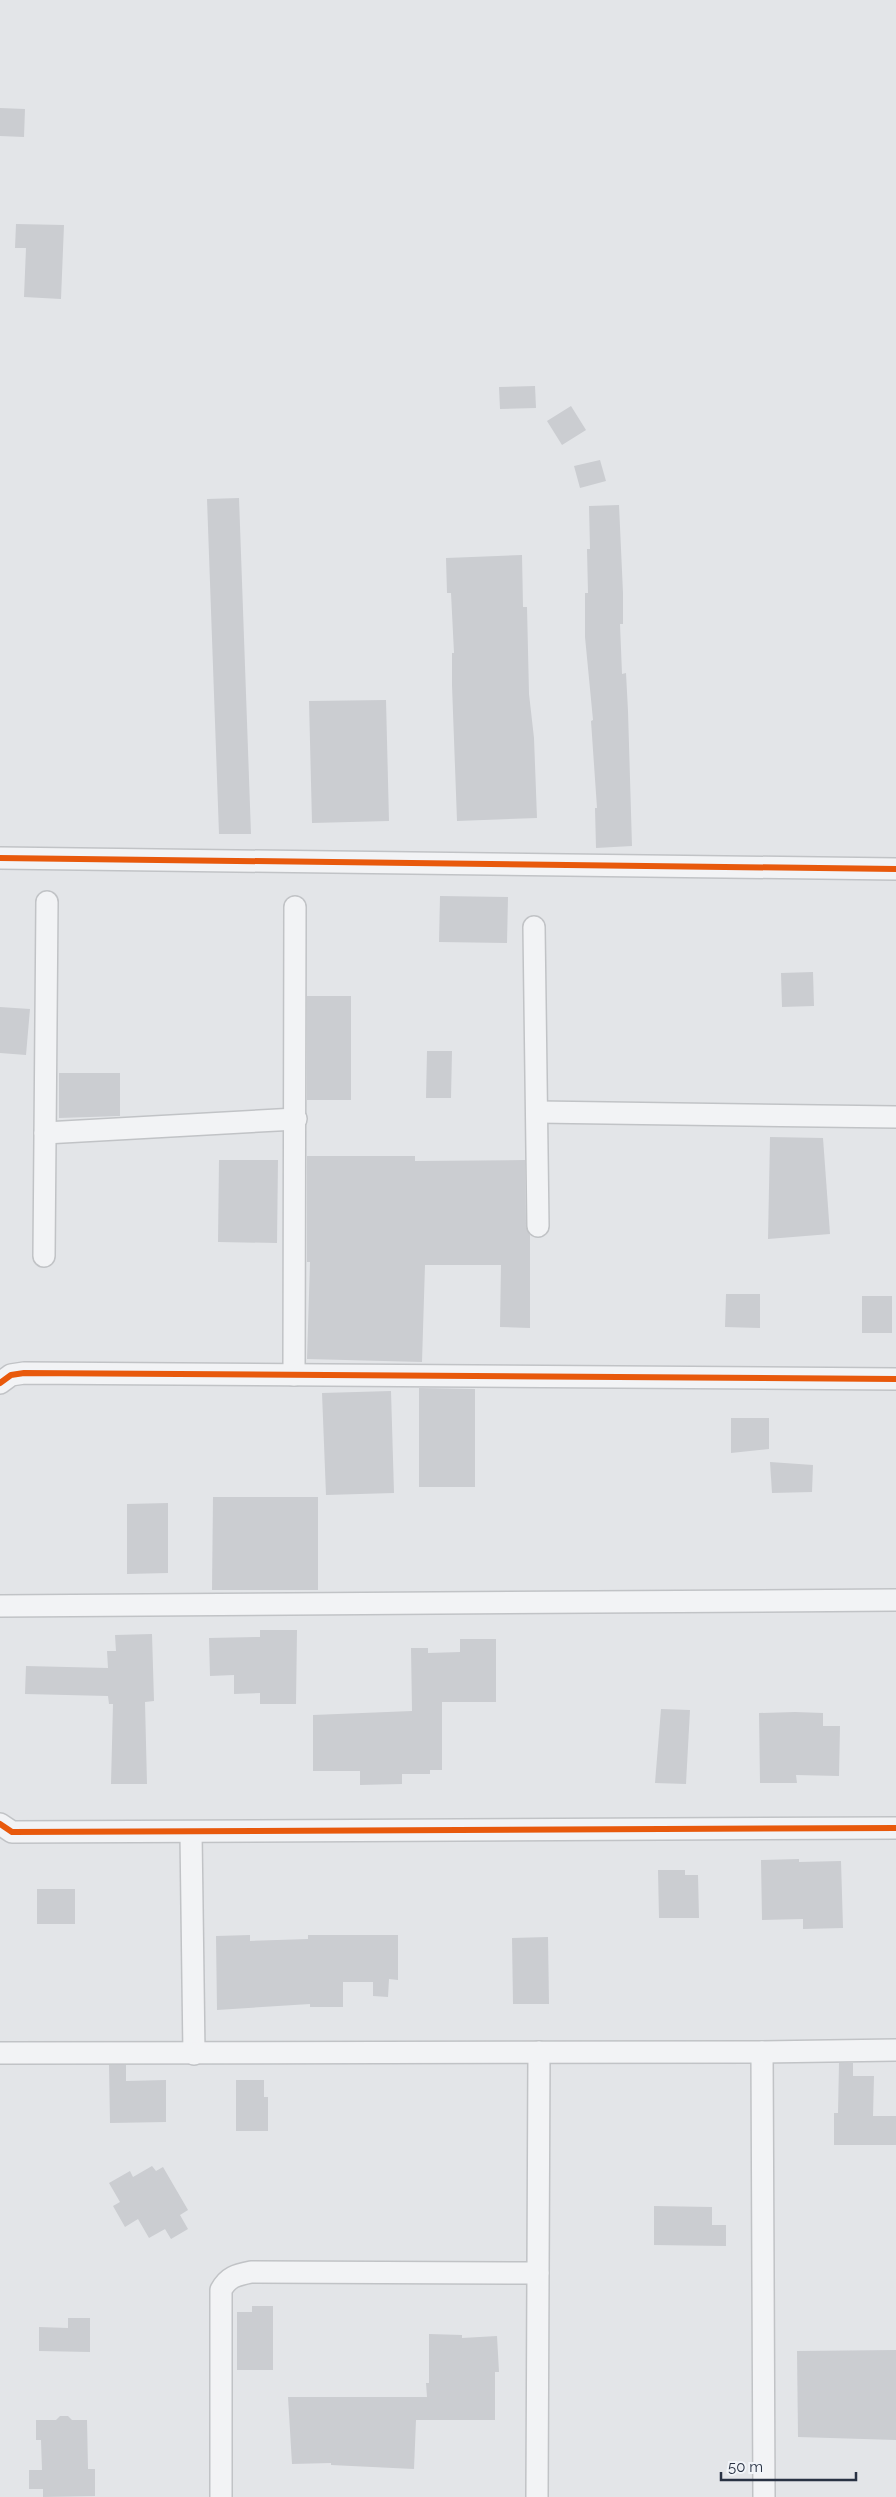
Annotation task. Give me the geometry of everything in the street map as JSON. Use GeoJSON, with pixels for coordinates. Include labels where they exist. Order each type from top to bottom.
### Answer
{"type":"FeatureCollection","features":[{"type":"Feature","properties":{"kind":"street"},"geometry":{"type":"LineString","coordinates":[[0,858],[896,869]]}},
{"type":"Feature","properties":{"kind":"street"},"geometry":{"type":"LineString","coordinates":[[44,1256],[47,902]]}},
{"type":"Feature","properties":{"kind":"street"},"geometry":{"type":"LineString","coordinates":[[294,1375],[295,907]]}},
{"type":"Feature","properties":{"kind":"street"},"geometry":{"type":"LineString","coordinates":[[534,927],[538,1112],[538,1226]]}},
{"type":"Feature","properties":{"kind":"street"},"geometry":{"type":"LineString","coordinates":[[538,1112],[896,1118]]}},
{"type":"Feature","properties":{"kind":"street"},"geometry":{"type":"LineString","coordinates":[[45,1133],[296,1119]]}},
{"type":"Feature","properties":{"kind":"street"},"geometry":{"type":"LineString","coordinates":[[1,1377],[24,1373],[896,1379]]}},
{"type":"Feature","properties":{"kind":"street"},"geometry":{"type":"LineString","coordinates":[[0,1606],[896,1600]]}},
{"type":"Feature","properties":{"kind":"street"},"geometry":{"type":"LineString","coordinates":[[0,1824],[12,1832],[192,1833],[896,1828]]}},
{"type":"Feature","properties":{"kind":"street"},"geometry":{"type":"LineString","coordinates":[[192,1833],[194,2054]]}},
{"type":"Feature","properties":{"kind":"street"},"geometry":{"type":"LineString","coordinates":[[0,2053],[194,2054],[896,2050]]}},
{"type":"Feature","properties":{"kind":"street"},"geometry":{"type":"LineString","coordinates":[[537,2497],[540,2052]]}},
{"type":"Feature","properties":{"kind":"street"},"geometry":{"type":"LineString","coordinates":[[762,2052],[764,2497]]}},
{"type":"Feature","properties":{"kind":"street"},"geometry":{"type":"LineString","coordinates":[[221,2497],[221,2290],[226,2281],[233,2276],[251,2272],[538,2273]]}},
{"type":"Feature","properties":{"kind":"building"},"geometry":{"type":"Polygon","coordinates":[[[0,108],[25,109],[24,137],[0,136],[0,108]]]}},
{"type":"Feature","properties":{"kind":"building"},"geometry":{"type":"Polygon","coordinates":[[[16,224],[64,225],[61,299],[24,297],[26,248],[15,248],[16,224]]]}},
{"type":"Feature","properties":{"kind":"building"},"geometry":{"type":"Polygon","coordinates":[[[535,386],[536,408],[500,409],[499,387],[535,386]]]}},
{"type":"Feature","properties":{"kind":"building"},"geometry":{"type":"Polygon","coordinates":[[[571,406],[586,430],[562,445],[547,421],[571,406]]]}},
{"type":"Feature","properties":{"kind":"building"},"geometry":{"type":"Polygon","coordinates":[[[600,460],[606,481],[580,488],[574,466],[600,460]]]}},
{"type":"Feature","properties":{"kind":"building"},"geometry":{"type":"Polygon","coordinates":[[[239,498],[251,834],[219,834],[207,499],[239,498]]]}},
{"type":"Feature","properties":{"kind":"building"},"geometry":{"type":"Polygon","coordinates":[[[619,505],[623,593],[623,624],[620,624],[622,674],[626,673],[632,846],[596,848],[595,808],[597,808],[591,721],[593,720],[585,637],[585,593],[588,593],[587,549],[590,549],[589,506],[619,505]]]}},
{"type":"Feature","properties":{"kind":"building"},"geometry":{"type":"Polygon","coordinates":[[[522,555],[523,607],[527,607],[529,694],[534,738],[537,818],[457,821],[452,685],[452,653],[454,653],[451,593],[447,593],[446,558],[522,555]]]}},
{"type":"Feature","properties":{"kind":"building"},"geometry":{"type":"Polygon","coordinates":[[[386,700],[389,821],[312,823],[309,701],[386,700]]]}},
{"type":"Feature","properties":{"kind":"building"},"geometry":{"type":"Polygon","coordinates":[[[440,896],[508,897],[507,943],[439,942],[440,896]]]}},
{"type":"Feature","properties":{"kind":"building"},"geometry":{"type":"Polygon","coordinates":[[[813,972],[814,1006],[782,1007],[781,973],[813,972]]]}},
{"type":"Feature","properties":{"kind":"building"},"geometry":{"type":"Polygon","coordinates":[[[307,996],[351,996],[351,1100],[307,1100],[307,996]]]}},
{"type":"Feature","properties":{"kind":"building"},"geometry":{"type":"Polygon","coordinates":[[[0,1007],[30,1009],[26,1055],[0,1053],[0,1007]]]}},
{"type":"Feature","properties":{"kind":"building"},"geometry":{"type":"Polygon","coordinates":[[[427,1051],[452,1051],[451,1098],[426,1098],[427,1051]]]}},
{"type":"Feature","properties":{"kind":"building"},"geometry":{"type":"Polygon","coordinates":[[[59,1073],[120,1073],[120,1116],[59,1118],[59,1073]]]}},
{"type":"Feature","properties":{"kind":"building"},"geometry":{"type":"Polygon","coordinates":[[[770,1137],[823,1138],[830,1234],[768,1239],[770,1137]]]}},
{"type":"Feature","properties":{"kind":"building"},"geometry":{"type":"Polygon","coordinates":[[[307,1156],[415,1156],[415,1161],[525,1160],[526,1226],[530,1235],[530,1328],[500,1327],[501,1265],[425,1265],[422,1362],[307,1359],[310,1262],[307,1262],[307,1156]]]}},
{"type":"Feature","properties":{"kind":"building"},"geometry":{"type":"Polygon","coordinates":[[[219,1160],[278,1160],[277,1243],[218,1242],[219,1160]]]}},
{"type":"Feature","properties":{"kind":"building"},"geometry":{"type":"Polygon","coordinates":[[[726,1294],[760,1294],[760,1328],[725,1327],[726,1294]]]}},
{"type":"Feature","properties":{"kind":"building"},"geometry":{"type":"Polygon","coordinates":[[[862,1296],[892,1296],[892,1333],[862,1333],[862,1296]]]}},
{"type":"Feature","properties":{"kind":"building"},"geometry":{"type":"Polygon","coordinates":[[[419,1388],[475,1389],[475,1487],[419,1487],[419,1388]]]}},
{"type":"Feature","properties":{"kind":"building"},"geometry":{"type":"Polygon","coordinates":[[[391,1391],[394,1493],[326,1495],[322,1393],[391,1391]]]}},
{"type":"Feature","properties":{"kind":"building"},"geometry":{"type":"Polygon","coordinates":[[[731,1418],[769,1418],[769,1449],[731,1453],[731,1418]]]}},
{"type":"Feature","properties":{"kind":"building"},"geometry":{"type":"Polygon","coordinates":[[[770,1462],[813,1465],[812,1492],[772,1493],[770,1462]]]}},
{"type":"Feature","properties":{"kind":"building"},"geometry":{"type":"Polygon","coordinates":[[[213,1497],[318,1497],[318,1590],[212,1590],[213,1497]]]}},
{"type":"Feature","properties":{"kind":"building"},"geometry":{"type":"Polygon","coordinates":[[[168,1503],[168,1573],[127,1574],[127,1504],[168,1503]]]}},
{"type":"Feature","properties":{"kind":"building"},"geometry":{"type":"Polygon","coordinates":[[[260,1630],[297,1630],[296,1704],[260,1704],[260,1693],[234,1694],[234,1675],[210,1676],[209,1638],[260,1637],[260,1630]]]}},
{"type":"Feature","properties":{"kind":"building"},"geometry":{"type":"Polygon","coordinates":[[[152,1634],[154,1701],[145,1702],[147,1784],[111,1784],[113,1704],[109,1704],[108,1696],[25,1694],[26,1666],[108,1668],[107,1651],[116,1651],[115,1635],[152,1634]]]}},
{"type":"Feature","properties":{"kind":"building"},"geometry":{"type":"Polygon","coordinates":[[[460,1639],[496,1639],[496,1702],[442,1702],[442,1770],[430,1770],[430,1774],[402,1774],[402,1784],[360,1785],[360,1771],[313,1771],[313,1715],[412,1711],[411,1648],[428,1648],[428,1653],[460,1652],[460,1639]]]}},
{"type":"Feature","properties":{"kind":"building"},"geometry":{"type":"Polygon","coordinates":[[[661,1709],[690,1710],[686,1784],[655,1783],[661,1709]]]}},
{"type":"Feature","properties":{"kind":"building"},"geometry":{"type":"Polygon","coordinates":[[[759,1713],[823,1713],[823,1726],[840,1726],[839,1776],[796,1775],[797,1783],[760,1783],[759,1713]]]}},
{"type":"Feature","properties":{"kind":"building"},"geometry":{"type":"Polygon","coordinates":[[[799,1859],[799,1862],[841,1861],[843,1928],[803,1929],[803,1919],[762,1920],[761,1860],[799,1859]]]}},
{"type":"Feature","properties":{"kind":"building"},"geometry":{"type":"Polygon","coordinates":[[[658,1870],[685,1870],[685,1875],[698,1875],[699,1918],[659,1918],[658,1870]]]}},
{"type":"Feature","properties":{"kind":"building"},"geometry":{"type":"Polygon","coordinates":[[[37,1889],[75,1889],[75,1924],[37,1924],[37,1889]]]}},
{"type":"Feature","properties":{"kind":"building"},"geometry":{"type":"Polygon","coordinates":[[[250,1935],[250,1941],[308,1939],[308,1935],[398,1935],[398,1980],[389,1979],[388,1997],[373,1996],[373,1982],[343,1982],[343,2007],[310,2007],[310,2004],[217,2010],[216,1936],[250,1935]]]}},
{"type":"Feature","properties":{"kind":"building"},"geometry":{"type":"Polygon","coordinates":[[[548,1937],[549,2004],[513,2004],[512,1938],[548,1937]]]}},
{"type":"Feature","properties":{"kind":"building"},"geometry":{"type":"Polygon","coordinates":[[[839,2063],[853,2063],[853,2076],[874,2076],[873,2116],[896,2116],[896,2145],[834,2145],[834,2113],[838,2113],[839,2063]]]}},
{"type":"Feature","properties":{"kind":"building"},"geometry":{"type":"Polygon","coordinates":[[[109,2065],[126,2065],[126,2081],[166,2080],[166,2122],[110,2123],[109,2065]]]}},
{"type":"Feature","properties":{"kind":"building"},"geometry":{"type":"Polygon","coordinates":[[[236,2080],[264,2080],[264,2097],[268,2097],[268,2131],[236,2131],[236,2080]]]}},
{"type":"Feature","properties":{"kind":"building"},"geometry":{"type":"Polygon","coordinates":[[[152,2166],[156,2171],[163,2167],[188,2210],[180,2215],[188,2229],[171,2239],[165,2229],[149,2238],[138,2219],[125,2227],[113,2206],[120,2202],[109,2183],[130,2171],[133,2177],[152,2166]]]}},
{"type":"Feature","properties":{"kind":"building"},"geometry":{"type":"Polygon","coordinates":[[[654,2206],[712,2207],[712,2225],[726,2225],[726,2246],[654,2245],[654,2206]]]}},
{"type":"Feature","properties":{"kind":"building"},"geometry":{"type":"Polygon","coordinates":[[[252,2306],[273,2306],[273,2370],[237,2370],[237,2312],[252,2312],[252,2306]]]}},
{"type":"Feature","properties":{"kind":"building"},"geometry":{"type":"Polygon","coordinates":[[[68,2318],[90,2318],[90,2352],[39,2351],[39,2327],[68,2328],[68,2318]]]}},
{"type":"Feature","properties":{"kind":"building"},"geometry":{"type":"Polygon","coordinates":[[[429,2334],[462,2335],[462,2338],[497,2336],[499,2372],[495,2372],[495,2420],[416,2420],[414,2469],[331,2465],[331,2463],[292,2464],[288,2397],[427,2397],[426,2383],[429,2383],[429,2334]]]}},
{"type":"Feature","properties":{"kind":"building"},"geometry":{"type":"Polygon","coordinates":[[[896,2350],[896,2440],[798,2437],[797,2351],[896,2350]]]}},
{"type":"Feature","properties":{"kind":"building"},"geometry":{"type":"Polygon","coordinates":[[[60,2416],[68,2416],[72,2420],[87,2420],[88,2469],[95,2469],[95,2496],[43,2497],[43,2489],[29,2489],[29,2470],[42,2470],[41,2440],[36,2440],[36,2420],[56,2420],[60,2416]]]}},
{"type":"Feature","properties":{"kind":"cycle path"},"geometry":{"type":"LineString","coordinates":[[0,858],[896,869]]}},
{"type":"Feature","properties":{"kind":"cycle path"},"geometry":{"type":"LineString","coordinates":[[0,1383],[11,1375],[24,1373],[896,1379]]}},
{"type":"Feature","properties":{"kind":"cycle path"},"geometry":{"type":"LineString","coordinates":[[0,1824],[12,1832],[896,1828]]}}]}
